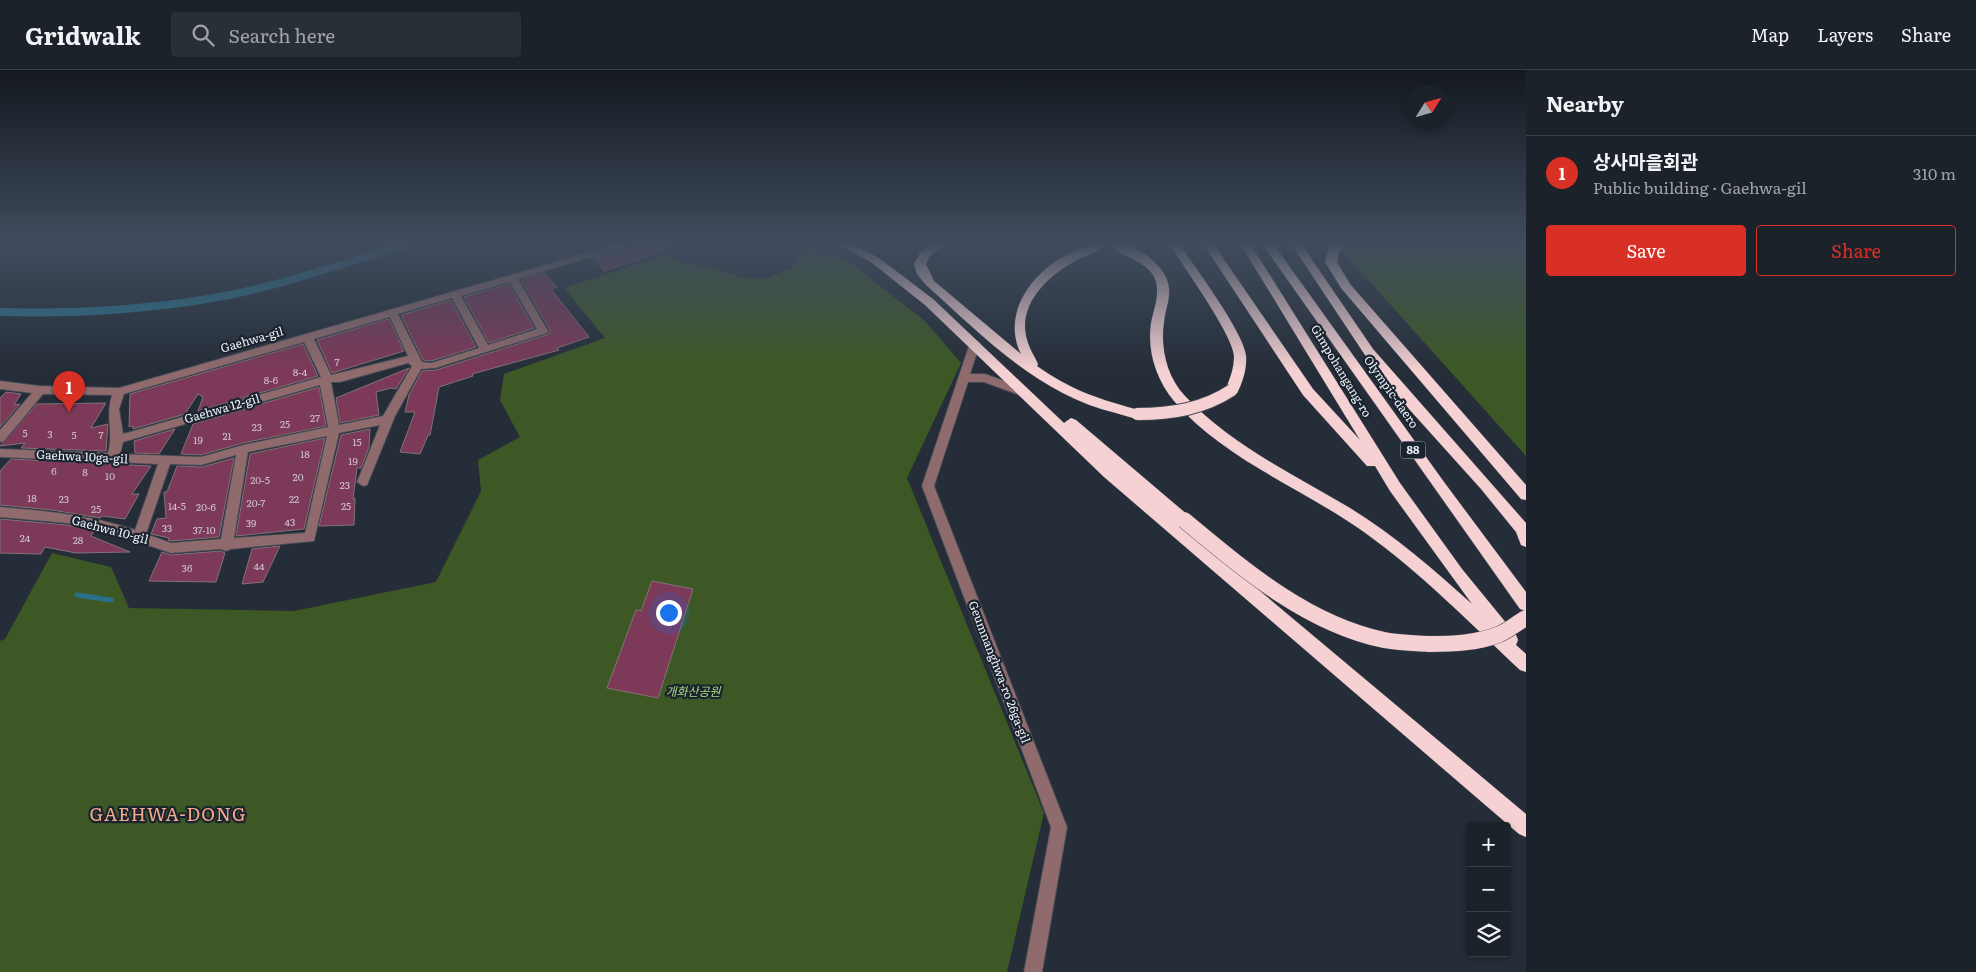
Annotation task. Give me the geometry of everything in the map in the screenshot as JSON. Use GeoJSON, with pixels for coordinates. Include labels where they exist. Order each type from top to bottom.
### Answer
{"type":"FeatureCollection","features":[{"type":"Feature","properties":{"kind":"highway"},"geometry":{"type":"LineString","coordinates":[[910,287],[975,344],[1109,473],[1526,827]]}},
{"type":"Feature","properties":{"kind":"highway"},"geometry":{"type":"LineString","coordinates":[[936,287],[1037,371],[1083,398],[1137,414],[1180,412],[1209,404],[1232,390],[1239,372],[1240,354],[1227,325],[1203,287]]}},
{"type":"Feature","properties":{"kind":"highway"},"geometry":{"type":"LineString","coordinates":[[1033,287],[1025,299],[1020,318],[1020,336],[1025,353],[1037,371]]}},
{"type":"Feature","properties":{"kind":"highway"},"geometry":{"type":"LineString","coordinates":[[1163,287],[1156,327],[1157,354],[1168,383],[1178,397],[1228,440],[1371,530],[1426,574],[1526,665]]}},
{"type":"Feature","properties":{"kind":"highway"},"geometry":{"type":"LineString","coordinates":[[1237,287],[1308,392],[1395,487],[1456,572],[1526,661]]}},
{"type":"Feature","properties":{"kind":"highway","name":"Gimpohangang-ro"},"geometry":{"type":"LineString","coordinates":[[1273,287],[1395,487]]}},
{"type":"Feature","properties":{"kind":"highway","name":"88"},"geometry":{"type":"LineString","coordinates":[[1297,287],[1303,295]]}},
{"type":"Feature","properties":{"kind":"highway","name":"88"},"geometry":{"type":"LineString","coordinates":[[1298,287],[1303,295]]}},
{"type":"Feature","properties":{"kind":"highway"},"geometry":{"type":"LineString","coordinates":[[1325,287],[1368,352],[1523,530],[1526,542]]}},
{"type":"Feature","properties":{"kind":"highway"},"geometry":{"type":"LineString","coordinates":[[1346,287],[1526,495]]}},
{"type":"Feature","properties":{"kind":"highway","name":"Olympic-daero"},"geometry":{"type":"LineString","coordinates":[[1303,295],[1438,486],[1526,604]]}},
{"type":"Feature","properties":{"kind":"highway"},"geometry":{"type":"LineString","coordinates":[[1006,374],[1048,404],[1249,573],[1286,599],[1322,618],[1384,640],[1439,645],[1499,634],[1526,618]]}},
{"type":"Feature","properties":{"kind":"street","name":"Gaehwa-gil"},"geometry":{"type":"LineString","coordinates":[[0,385],[40,390],[119,392],[478,287]]}},
{"type":"Feature","properties":{"kind":"street","name":"Gaehwa 12-gil"},"geometry":{"type":"LineString","coordinates":[[118,439],[327,379],[340,378],[410,359],[418,365],[431,366],[543,331],[518,287]]}},
{"type":"Feature","properties":{"kind":"street"},"geometry":{"type":"LineString","coordinates":[[455,294],[486,349]]}},
{"type":"Feature","properties":{"kind":"street"},"geometry":{"type":"LineString","coordinates":[[363,482],[388,419],[418,365],[393,313]]}},
{"type":"Feature","properties":{"kind":"street"},"geometry":{"type":"LineString","coordinates":[[308,338],[327,379],[325,381],[334,431],[388,419]]}},
{"type":"Feature","properties":{"kind":"street","name":"Geumnanghwa-ro 26ga-gil"},"geometry":{"type":"LineString","coordinates":[[975,344],[928,486],[1059,827],[1033,972]]}},
{"type":"Feature","properties":{"kind":"street"},"geometry":{"type":"LineString","coordinates":[[965,378],[985,378],[1028,395]]}},
{"type":"Feature","properties":{"kind":"street"},"geometry":{"type":"LineString","coordinates":[[0,438],[40,390]]}},
{"type":"Feature","properties":{"kind":"street"},"geometry":{"type":"LineString","coordinates":[[114,458],[118,439],[113,409],[119,392]]}},
{"type":"Feature","properties":{"kind":"street","name":"Gaehwa 10ga-gil"},"geometry":{"type":"LineString","coordinates":[[0,453],[201,461],[243,449],[334,431]]}},
{"type":"Feature","properties":{"kind":"street","name":"Gaehwa 10-gil"},"geometry":{"type":"LineString","coordinates":[[0,512],[68,518],[139,536],[171,548],[226,546],[310,538],[334,431]]}},
{"type":"Feature","properties":{"kind":"street"},"geometry":{"type":"LineString","coordinates":[[226,546],[243,449]]}},
{"type":"Feature","properties":{"kind":"street"},"geometry":{"type":"LineString","coordinates":[[139,536],[165,461]]}},
{"type":"Feature","properties":{"kind":"green space","name":"개화산공원"},"geometry":{"type":"Polygon","coordinates":[[[881,287],[925,321],[961,363],[907,478],[1044,813],[1007,972],[0,972],[0,641],[5,639],[52,553],[111,567],[129,608],[294,611],[436,582],[481,491],[478,460],[520,437],[500,400],[504,374],[605,338],[564,288],[881,287]]]}},
{"type":"Feature","properties":{"kind":"green space"},"geometry":{"type":"Polygon","coordinates":[[[1375,287],[1526,287],[1526,456],[1375,287]]]}},
{"type":"Feature","properties":{"kind":"building"},"geometry":{"type":"Polygon","coordinates":[[[498,287],[511,287],[534,328],[489,343],[464,297],[498,287]]]}},
{"type":"Feature","properties":{"kind":"building"},"geometry":{"type":"Polygon","coordinates":[[[525,287],[557,287],[551,289],[589,337],[557,348],[559,350],[472,374],[473,376],[439,387],[430,435],[428,435],[420,454],[400,452],[415,412],[405,412],[409,395],[422,371],[436,370],[549,334],[550,330],[525,287]]]}},
{"type":"Feature","properties":{"kind":"building"},"geometry":{"type":"Polygon","coordinates":[[[451,300],[476,347],[431,361],[423,360],[401,315],[451,300]]]}},
{"type":"Feature","properties":{"kind":"building"},"geometry":{"type":"Polygon","coordinates":[[[389,319],[404,351],[332,373],[317,340],[389,319]]]}},
{"type":"Feature","properties":{"kind":"building"},"geometry":{"type":"Polygon","coordinates":[[[303,344],[318,376],[198,411],[203,397],[198,394],[185,414],[133,429],[133,426],[129,427],[130,394],[303,344]]]}},
{"type":"Feature","properties":{"kind":"building"},"geometry":{"type":"Polygon","coordinates":[[[409,368],[396,389],[391,388],[376,392],[379,415],[340,423],[336,398],[409,368]]]}},
{"type":"Feature","properties":{"kind":"building"},"geometry":{"type":"Polygon","coordinates":[[[319,387],[326,426],[243,443],[201,455],[181,454],[193,424],[319,387]]]}},
{"type":"Feature","properties":{"kind":"building"},"geometry":{"type":"Polygon","coordinates":[[[6,392],[21,394],[14,405],[20,404],[0,427],[0,398],[6,392]]]}},
{"type":"Feature","properties":{"kind":"building"},"geometry":{"type":"Polygon","coordinates":[[[106,403],[91,428],[108,424],[106,451],[21,448],[25,443],[0,446],[37,404],[106,403]]]}},
{"type":"Feature","properties":{"kind":"building"},"geometry":{"type":"Polygon","coordinates":[[[175,429],[159,454],[135,453],[134,441],[175,429]]]}},
{"type":"Feature","properties":{"kind":"building"},"geometry":{"type":"Polygon","coordinates":[[[370,429],[369,447],[361,468],[357,468],[353,499],[355,498],[354,525],[319,526],[341,435],[370,429]]]}},
{"type":"Feature","properties":{"kind":"building"},"geometry":{"type":"Polygon","coordinates":[[[325,438],[304,529],[236,536],[250,454],[325,438]]]}},
{"type":"Feature","properties":{"kind":"building"},"geometry":{"type":"Polygon","coordinates":[[[234,458],[219,537],[171,541],[168,540],[169,538],[151,534],[157,519],[166,518],[164,492],[167,492],[177,466],[202,467],[234,458]]]}},
{"type":"Feature","properties":{"kind":"building"},"geometry":{"type":"Polygon","coordinates":[[[11,459],[151,466],[132,494],[139,494],[125,519],[102,516],[100,518],[52,510],[0,505],[0,471],[11,459]]]}},
{"type":"Feature","properties":{"kind":"building"},"geometry":{"type":"Polygon","coordinates":[[[0,519],[67,525],[94,531],[91,536],[130,552],[76,553],[45,547],[41,554],[0,553],[0,519]]]}},
{"type":"Feature","properties":{"kind":"building"},"geometry":{"type":"Polygon","coordinates":[[[280,546],[263,582],[242,584],[252,549],[280,546]]]}},
{"type":"Feature","properties":{"kind":"building"},"geometry":{"type":"Polygon","coordinates":[[[221,551],[225,553],[216,582],[149,581],[162,552],[171,555],[221,551]]]}},
{"type":"Feature","properties":{"kind":"building"},"geometry":{"type":"Polygon","coordinates":[[[652,581],[693,589],[658,698],[607,688],[636,610],[641,611],[652,581]]]}},
{"type":"Feature","properties":{"kind":"waterway"},"geometry":{"type":"LineString","coordinates":[[0,312],[41,313],[145,306],[208,299],[261,287]]}},
{"type":"Feature","properties":{"kind":"waterway"},"geometry":{"type":"LineString","coordinates":[[77,595],[111,600]]}},
{"type":"Feature","properties":{"kind":"place","name":"상사마을회관"},"geometry":{"type":"Point","coordinates":[69,412]}},
{"type":"Feature","properties":{"kind":"district","name":"GAEHWA-DONG"},"geometry":{"type":"Point","coordinates":[168,815]}}]}
